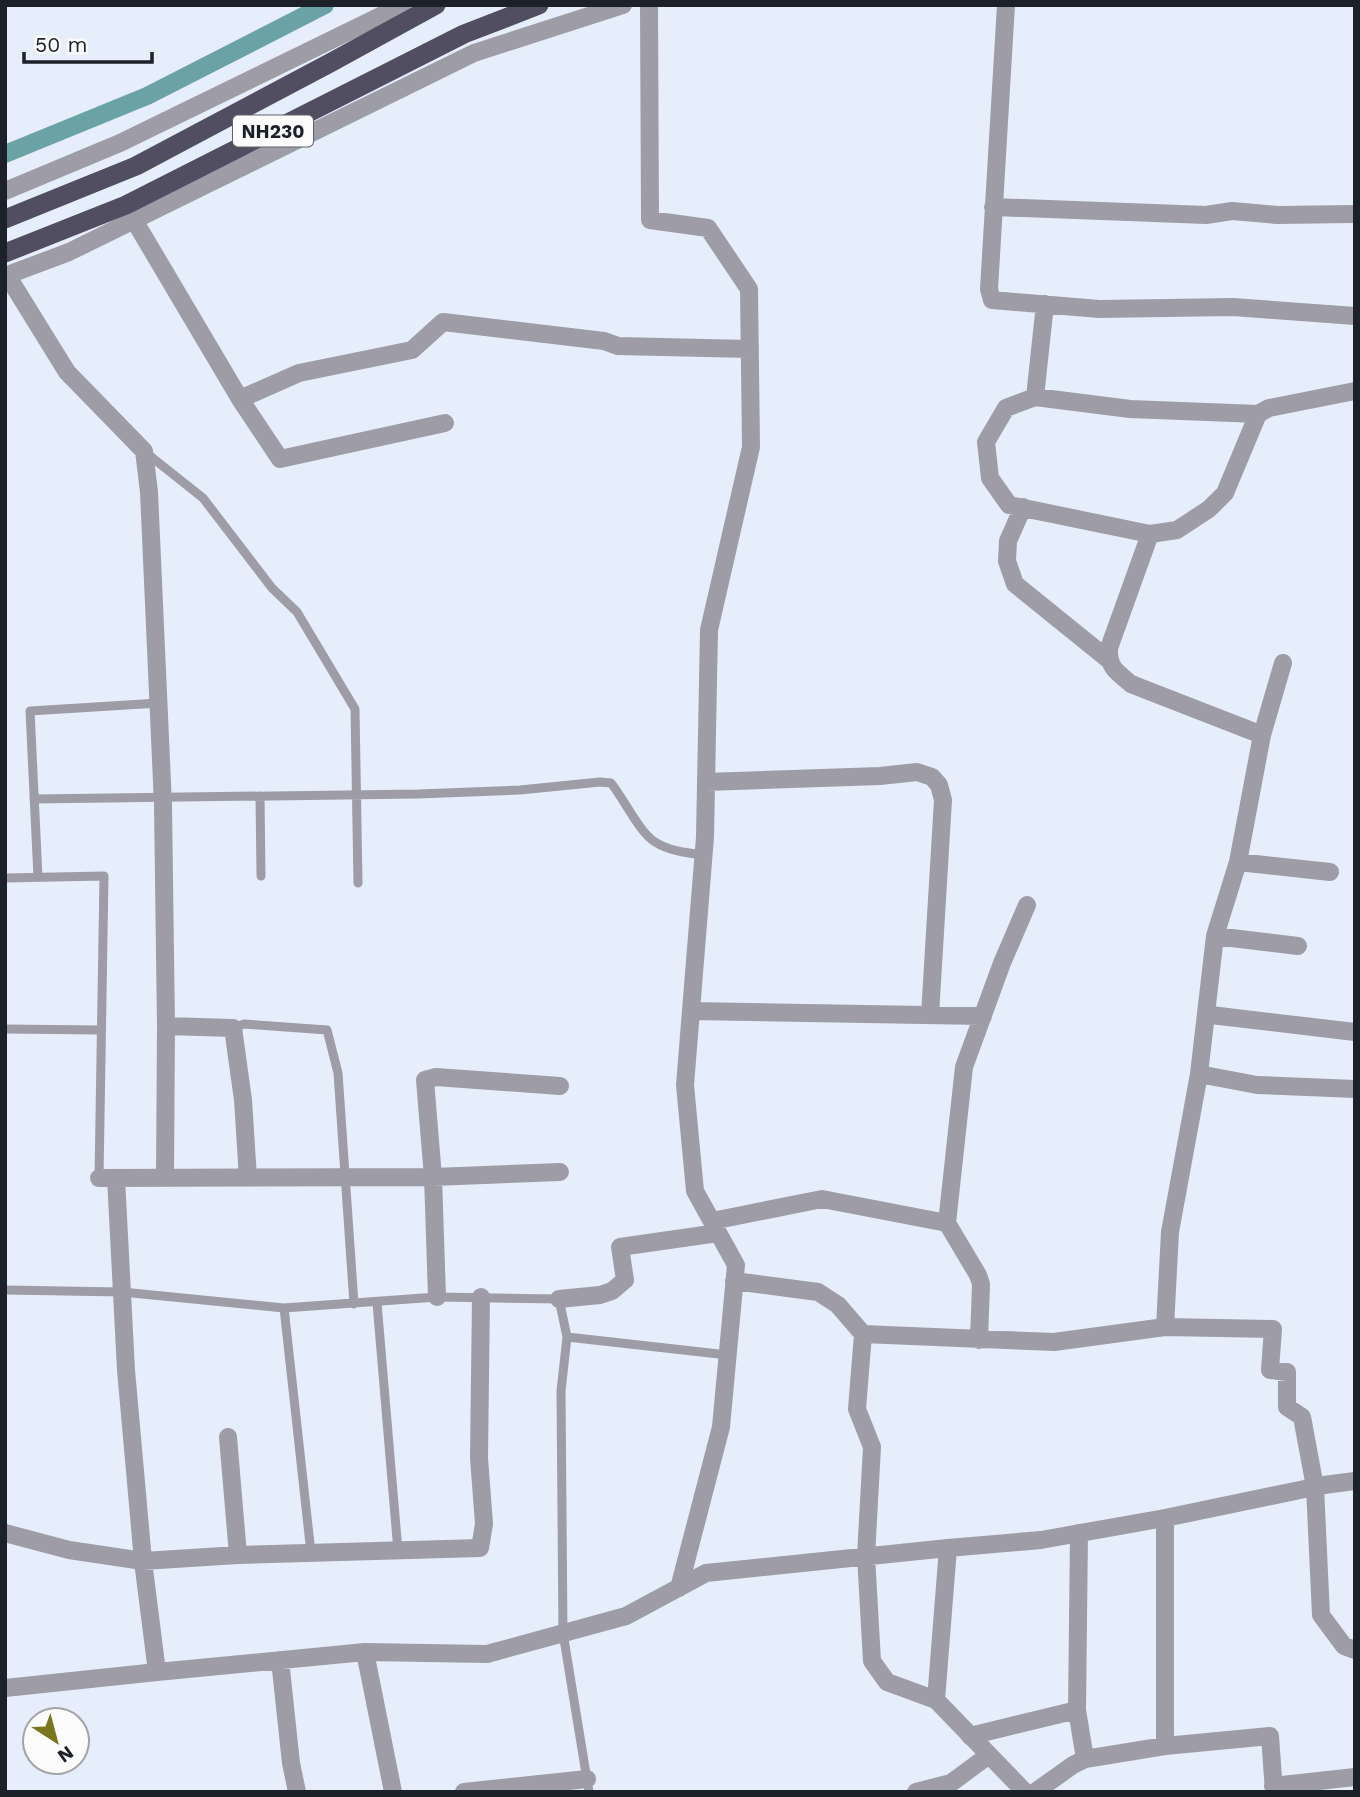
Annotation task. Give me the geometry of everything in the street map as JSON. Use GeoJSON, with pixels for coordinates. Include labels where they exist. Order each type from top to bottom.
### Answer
{"type":"FeatureCollection","features":[{"type":"Feature","properties":{"kind":"highway","name":"NH230"},"geometry":{"type":"LineString","coordinates":[[5,219],[136,166],[436,5]]}},
{"type":"Feature","properties":{"kind":"highway","name":"NH230"},"geometry":{"type":"LineString","coordinates":[[5,253],[126,205],[464,34],[539,5]]}},
{"type":"Feature","properties":{"kind":"street"},"geometry":{"type":"LineString","coordinates":[[5,191],[120,143],[403,5]]}},
{"type":"Feature","properties":{"kind":"street"},"geometry":{"type":"LineString","coordinates":[[165,1178],[163,797],[149,492],[144,451],[66,372],[6,275],[69,252],[474,53],[622,5]]}},
{"type":"Feature","properties":{"kind":"street"},"geometry":{"type":"LineString","coordinates":[[649,5],[650,220],[708,228],[749,289],[751,447],[709,630],[704,855],[685,1085],[695,1191],[736,1265],[721,1427],[679,1587]]}},
{"type":"Feature","properties":{"kind":"street"},"geometry":{"type":"LineString","coordinates":[[1006,5],[989,289],[992,300],[1099,309],[1233,307],[1355,316]]}},
{"type":"Feature","properties":{"kind":"street"},"geometry":{"type":"LineString","coordinates":[[993,207],[1206,215],[1232,211],[1277,215],[1355,214]]}},
{"type":"Feature","properties":{"kind":"street"},"geometry":{"type":"LineString","coordinates":[[134,220],[240,399],[281,458],[445,423]]}},
{"type":"Feature","properties":{"kind":"street"},"geometry":{"type":"LineString","coordinates":[[1035,397],[1045,304]]}},
{"type":"Feature","properties":{"kind":"street"},"geometry":{"type":"LineString","coordinates":[[240,399],[299,373],[412,350],[443,322],[604,341],[618,346],[750,349]]}},
{"type":"Feature","properties":{"kind":"street"},"geometry":{"type":"LineString","coordinates":[[1258,414],[1225,493],[1209,509],[1177,530],[1150,534],[1009,505],[990,478],[986,442],[1006,408],[1035,397],[1130,409],[1258,414],[1269,408],[1355,391]]}},
{"type":"Feature","properties":{"kind":"street"},"geometry":{"type":"LineString","coordinates":[[1023,508],[1008,541],[1007,561],[1015,584],[1109,660],[1114,670],[1131,684],[1262,735]]}},
{"type":"Feature","properties":{"kind":"street"},"geometry":{"type":"LineString","coordinates":[[1109,660],[1109,648],[1150,534]]}},
{"type":"Feature","properties":{"kind":"street"},"geometry":{"type":"LineString","coordinates":[[1165,1326],[1170,1231],[1199,1074],[1215,936],[1238,862],[1262,735],[1283,663]]}},
{"type":"Feature","properties":{"kind":"street"},"geometry":{"type":"LineString","coordinates":[[706,782],[880,776],[917,772],[932,777],[939,785],[943,800],[930,1015]]}},
{"type":"Feature","properties":{"kind":"street"},"geometry":{"type":"LineString","coordinates":[[1238,862],[1330,872]]}},
{"type":"Feature","properties":{"kind":"street"},"geometry":{"type":"LineString","coordinates":[[979,1340],[981,1284],[947,1223],[964,1067],[1002,963],[1027,905]]}},
{"type":"Feature","properties":{"kind":"street"},"geometry":{"type":"LineString","coordinates":[[1215,936],[1298,946]]}},
{"type":"Feature","properties":{"kind":"street"},"geometry":{"type":"LineString","coordinates":[[691,1011],[983,1016]]}},
{"type":"Feature","properties":{"kind":"street"},"geometry":{"type":"LineString","coordinates":[[1211,1014],[1355,1032]]}},
{"type":"Feature","properties":{"kind":"street"},"geometry":{"type":"LineString","coordinates":[[166,1026],[233,1028],[243,1100],[248,1178]]}},
{"type":"Feature","properties":{"kind":"street"},"geometry":{"type":"LineString","coordinates":[[1199,1074],[1257,1085],[1355,1089]]}},
{"type":"Feature","properties":{"kind":"street"},"geometry":{"type":"LineString","coordinates":[[437,1297],[433,1177],[425,1080],[436,1077],[560,1086]]}},
{"type":"Feature","properties":{"kind":"street"},"geometry":{"type":"LineString","coordinates":[[157,1672],[143,1561],[122,1292],[107,1178],[433,1177],[560,1172]]}},
{"type":"Feature","properties":{"kind":"street"},"geometry":{"type":"LineString","coordinates":[[559,1299],[600,1295],[612,1291],[625,1280],[620,1247],[715,1227],[822,1199],[947,1223]]}},
{"type":"Feature","properties":{"kind":"street"},"geometry":{"type":"LineString","coordinates":[[734,1282],[818,1292],[838,1305],[863,1334],[857,1409],[872,1447],[866,1556],[872,1661],[887,1682],[936,1700],[1025,1792]]}},
{"type":"Feature","properties":{"kind":"street"},"geometry":{"type":"LineString","coordinates":[[5,1533],[69,1550],[143,1561],[238,1555],[480,1548],[484,1524],[479,1458],[481,1297]]}},
{"type":"Feature","properties":{"kind":"street"},"geometry":{"type":"LineString","coordinates":[[863,1334],[1054,1342],[1165,1326],[1273,1329],[1270,1370],[1287,1372],[1287,1408],[1302,1417],[1315,1487],[1321,1615],[1344,1646],[1355,1650]]}},
{"type":"Feature","properties":{"kind":"street"},"geometry":{"type":"LineString","coordinates":[[228,1437],[238,1555]]}},
{"type":"Feature","properties":{"kind":"street"},"geometry":{"type":"LineString","coordinates":[[6,1686],[365,1651],[487,1654],[626,1616],[706,1573],[1041,1539],[1355,1481]]}},
{"type":"Feature","properties":{"kind":"street"},"geometry":{"type":"LineString","coordinates":[[1165,1518],[1166,1746]]}},
{"type":"Feature","properties":{"kind":"street"},"geometry":{"type":"LineString","coordinates":[[1079,1532],[1077,1710],[1085,1759]]}},
{"type":"Feature","properties":{"kind":"street"},"geometry":{"type":"LineString","coordinates":[[936,1700],[948,1548]]}},
{"type":"Feature","properties":{"kind":"street"},"geometry":{"type":"LineString","coordinates":[[365,1651],[393,1792]]}},
{"type":"Feature","properties":{"kind":"street"},"geometry":{"type":"LineString","coordinates":[[280,1660],[291,1763],[297,1792]]}},
{"type":"Feature","properties":{"kind":"street"},"geometry":{"type":"LineString","coordinates":[[970,1736],[1077,1710]]}},
{"type":"Feature","properties":{"kind":"street"},"geometry":{"type":"LineString","coordinates":[[1035,1792],[1085,1759],[1166,1746],[1270,1736],[1273,1789],[1355,1777]]}},
{"type":"Feature","properties":{"kind":"street"},"geometry":{"type":"LineString","coordinates":[[916,1792],[951,1783],[989,1755]]}},
{"type":"Feature","properties":{"kind":"street"},"geometry":{"type":"LineString","coordinates":[[464,1792],[588,1786]]}},
{"type":"Feature","properties":{"kind":"lane"},"geometry":{"type":"LineString","coordinates":[[144,451],[203,498],[272,588],[296,612],[355,709],[358,883]]}},
{"type":"Feature","properties":{"kind":"lane"},"geometry":{"type":"LineString","coordinates":[[38,877],[30,711],[159,704]]}},
{"type":"Feature","properties":{"kind":"lane"},"geometry":{"type":"LineString","coordinates":[[34,799],[357,795],[520,790],[600,782],[611,783],[644,832],[654,842],[674,850],[704,855]]}},
{"type":"Feature","properties":{"kind":"lane"},"geometry":{"type":"LineString","coordinates":[[260,796],[261,876]]}},
{"type":"Feature","properties":{"kind":"lane"},"geometry":{"type":"LineString","coordinates":[[5,878],[104,876],[101,1030],[107,1178]]}},
{"type":"Feature","properties":{"kind":"lane"},"geometry":{"type":"LineString","coordinates":[[233,1028],[244,1024],[327,1030],[338,1073],[354,1304]]}},
{"type":"Feature","properties":{"kind":"lane"},"geometry":{"type":"LineString","coordinates":[[5,1029],[101,1030]]}},
{"type":"Feature","properties":{"kind":"lane"},"geometry":{"type":"LineString","coordinates":[[5,1290],[122,1292],[284,1308],[437,1297],[559,1299],[567,1337],[561,1391],[563,1633],[588,1786]]}},
{"type":"Feature","properties":{"kind":"lane"},"geometry":{"type":"LineString","coordinates":[[377,1303],[398,1551]]}},
{"type":"Feature","properties":{"kind":"lane"},"geometry":{"type":"LineString","coordinates":[[284,1308],[310,1553]]}},
{"type":"Feature","properties":{"kind":"lane"},"geometry":{"type":"LineString","coordinates":[[567,1337],[728,1355]]}},
{"type":"Feature","properties":{"kind":"waterway"},"geometry":{"type":"LineString","coordinates":[[5,154],[147,96],[325,5]]}}]}
